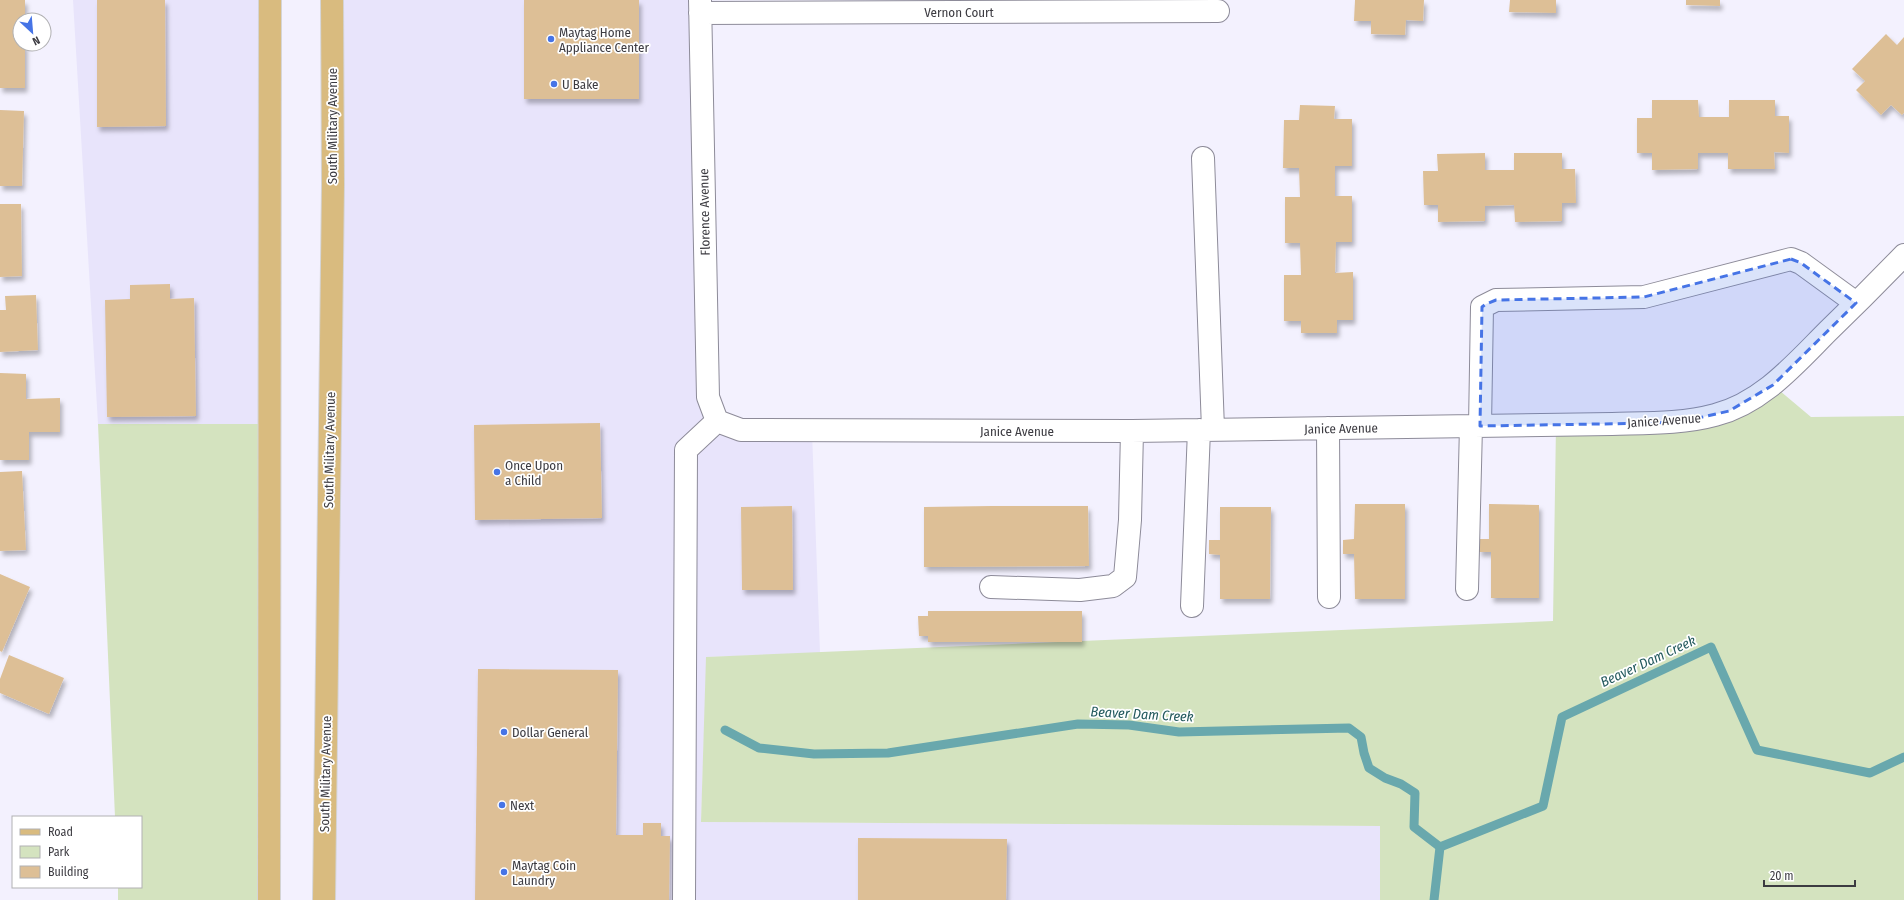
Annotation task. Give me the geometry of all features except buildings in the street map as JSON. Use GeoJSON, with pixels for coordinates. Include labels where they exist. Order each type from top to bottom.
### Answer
{"type":"FeatureCollection","features":[{"type":"Feature","properties":{"kind":"main road"},"geometry":{"type":"LineString","coordinates":[[270,0],[270,900]]}},
{"type":"Feature","properties":{"kind":"main road","name":"South Military Avenue"},"geometry":{"type":"LineString","coordinates":[[324,900],[333,184],[332,0]]}},
{"type":"Feature","properties":{"kind":"street","name":"Vernon Court"},"geometry":{"type":"LineString","coordinates":[[700,7],[1218,11]]}},
{"type":"Feature","properties":{"kind":"street","name":"Florence Avenue"},"geometry":{"type":"LineString","coordinates":[[700,7],[708,397],[717,421]]}},
{"type":"Feature","properties":{"kind":"street"},"geometry":{"type":"LineString","coordinates":[[1192,606],[1206,429],[1202,158]]}},
{"type":"Feature","properties":{"kind":"street","name":"Janice Avenue"},"geometry":{"type":"LineString","coordinates":[[717,421],[742,430],[1132,431],[1658,423],[1715,415],[1744,404],[1773,385],[1904,256]]}},
{"type":"Feature","properties":{"kind":"street"},"geometry":{"type":"LineString","coordinates":[[1467,589],[1482,307],[1496,300],[1644,297],[1791,259],[1802,263],[1856,303]]}},
{"type":"Feature","properties":{"kind":"street"},"geometry":{"type":"LineString","coordinates":[[684,900],[686,450],[717,421]]}},
{"type":"Feature","properties":{"kind":"street"},"geometry":{"type":"LineString","coordinates":[[1328,428],[1329,597]]}},
{"type":"Feature","properties":{"kind":"street"},"geometry":{"type":"LineString","coordinates":[[991,587],[1080,590],[1112,586],[1125,577],[1130,520],[1132,431]]}},
{"type":"Feature","properties":{"kind":"highlighted area"},"geometry":{"type":"Polygon","coordinates":[[[1791,259],[1801,263],[1856,303],[1773,385],[1729,411],[1694,419],[1658,423],[1480,426],[1482,307],[1496,300],[1644,297],[1791,259]]]}},
{"type":"Feature","properties":{"kind":"shaded area"},"geometry":{"type":"Polygon","coordinates":[[[73,0],[270,0],[269,424],[98,424],[73,0]]]}},
{"type":"Feature","properties":{"kind":"shaded area"},"geometry":{"type":"Polygon","coordinates":[[[332,0],[700,0],[717,421],[812,431],[820,653],[707,657],[701,822],[1380,826],[1380,900],[324,900],[332,0]]]}},
{"type":"Feature","properties":{"kind":"green space"},"geometry":{"type":"Polygon","coordinates":[[[1773,385],[1811,417],[1904,416],[1904,900],[1380,900],[1380,826],[701,822],[706,657],[1553,621],[1556,425],[1658,423],[1773,385]]]}},
{"type":"Feature","properties":{"kind":"green space"},"geometry":{"type":"Polygon","coordinates":[[[98,424],[269,424],[269,900],[118,900],[118,888],[142,888],[142,816],[115,816],[98,424]]]}},
{"type":"Feature","properties":{"kind":"waterway","name":"Beaver Dam Creek"},"geometry":{"type":"LineString","coordinates":[[1440,847],[1543,806],[1562,717],[1711,647],[1757,750],[1870,773],[1904,757]]}},
{"type":"Feature","properties":{"kind":"waterway","name":"Beaver Dam Creek"},"geometry":{"type":"LineString","coordinates":[[725,730],[759,748],[814,754],[888,753],[1078,724],[1129,725],[1179,732],[1349,728],[1361,737],[1369,768],[1385,778],[1401,784],[1415,793],[1414,827],[1440,847],[1434,900]]}},
{"type":"Feature","properties":{"kind":"place","name":"Maytag Home Appliance Center"},"geometry":{"type":"Point","coordinates":[551,39]}},
{"type":"Feature","properties":{"kind":"place","name":"U Bake"},"geometry":{"type":"Point","coordinates":[554,84]}},
{"type":"Feature","properties":{"kind":"place","name":"Once Upon a Child"},"geometry":{"type":"Point","coordinates":[497,472]}},
{"type":"Feature","properties":{"kind":"place","name":"Dollar General"},"geometry":{"type":"Point","coordinates":[504,732]}},
{"type":"Feature","properties":{"kind":"place","name":"Next"},"geometry":{"type":"Point","coordinates":[502,805]}},
{"type":"Feature","properties":{"kind":"place","name":"Maytag Coin Laundry"},"geometry":{"type":"Point","coordinates":[504,872]}}]}
